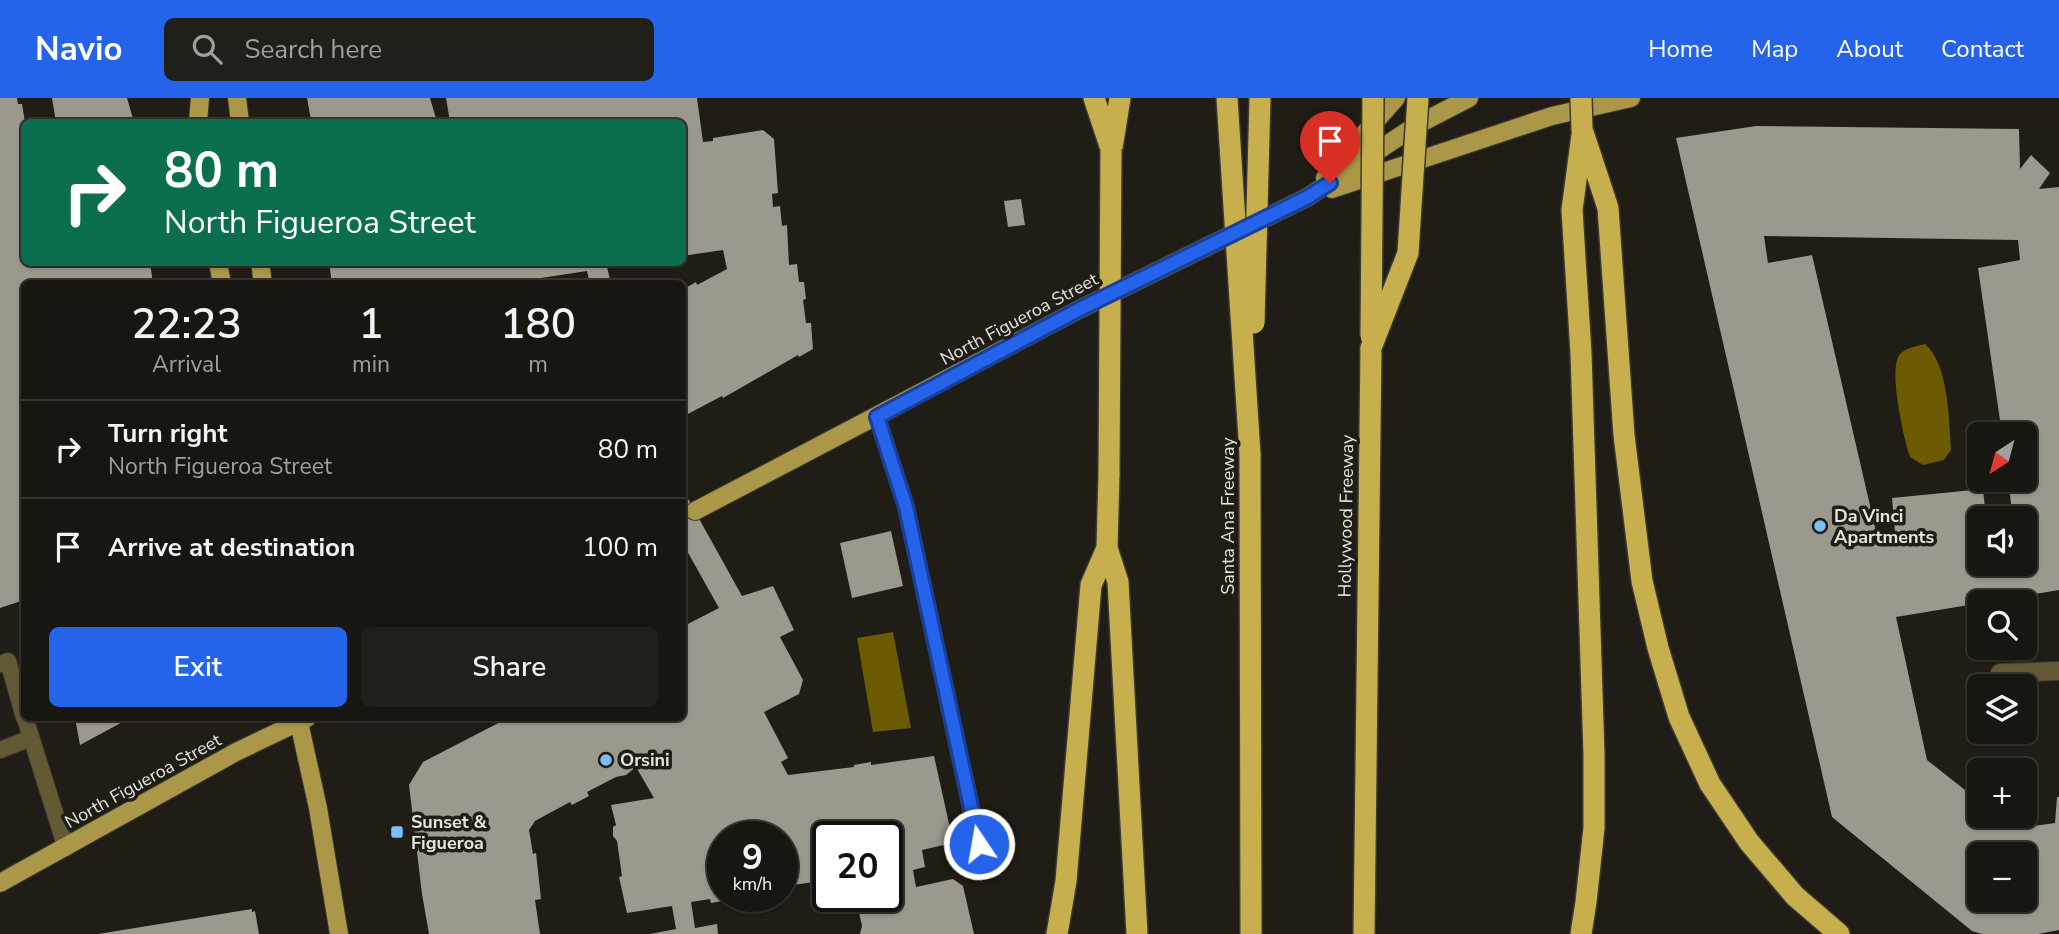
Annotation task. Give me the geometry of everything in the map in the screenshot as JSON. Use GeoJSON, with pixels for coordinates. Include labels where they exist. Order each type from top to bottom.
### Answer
{"type":"FeatureCollection","features":[{"type":"Feature","properties":{"kind":"highway"},"geometry":{"type":"LineString","coordinates":[[1094,98],[1111,149]]}},
{"type":"Feature","properties":{"kind":"highway"},"geometry":{"type":"LineString","coordinates":[[1121,98],[1111,149],[1107,548],[1118,582],[1137,934]]}},
{"type":"Feature","properties":{"kind":"highway"},"geometry":{"type":"LineString","coordinates":[[1227,98],[1250,454]]}},
{"type":"Feature","properties":{"kind":"highway","name":"Santa Ana Freeway"},"geometry":{"type":"LineString","coordinates":[[1251,934],[1250,454],[1260,98]]}},
{"type":"Feature","properties":{"kind":"highway","name":"Hollywood Freeway"},"geometry":{"type":"LineString","coordinates":[[1365,923],[1373,98]]}},
{"type":"Feature","properties":{"kind":"highway"},"geometry":{"type":"LineString","coordinates":[[1371,348],[1408,253],[1418,98]]}},
{"type":"Feature","properties":{"kind":"highway"},"geometry":{"type":"LineString","coordinates":[[1581,98],[1582,129],[1573,210],[1581,353],[1594,754],[1594,828],[1581,934]]}},
{"type":"Feature","properties":{"kind":"highway"},"geometry":{"type":"LineString","coordinates":[[1582,129],[1608,208],[1631,505],[1642,581],[1658,648],[1679,716],[1710,784],[1749,842],[1795,896],[1839,934]]}},
{"type":"Feature","properties":{"kind":"highway"},"geometry":{"type":"LineString","coordinates":[[1057,934],[1066,881],[1091,585],[1107,548]]}},
{"type":"Feature","properties":{"kind":"main road"},"geometry":{"type":"LineString","coordinates":[[198,119],[200,98]]}},
{"type":"Feature","properties":{"kind":"main road"},"geometry":{"type":"LineString","coordinates":[[237,98],[240,119]]}},
{"type":"Feature","properties":{"kind":"main road"},"geometry":{"type":"LineString","coordinates":[[1308,197],[1396,98]]}},
{"type":"Feature","properties":{"kind":"main road","name":"North Figueroa Street"},"geometry":{"type":"LineString","coordinates":[[695,510],[1080,309],[1308,197],[1415,126],[1469,98]]}},
{"type":"Feature","properties":{"kind":"main road"},"geometry":{"type":"LineString","coordinates":[[1308,197],[1552,116],[1631,98]]}},
{"type":"Feature","properties":{"kind":"main road","name":"North Figueroa Street"},"geometry":{"type":"LineString","coordinates":[[0,883],[236,752],[298,721]]}},
{"type":"Feature","properties":{"kind":"main road"},"geometry":{"type":"LineString","coordinates":[[302,721],[340,934]]}},
{"type":"Feature","properties":{"kind":"street"},"geometry":{"type":"LineString","coordinates":[[2000,673],[2059,671]]}},
{"type":"Feature","properties":{"kind":"lane"},"geometry":{"type":"LineString","coordinates":[[877,417],[906,507],[984,870]]}},
{"type":"Feature","properties":{"kind":"lane"},"geometry":{"type":"LineString","coordinates":[[0,664],[8,661],[21,704]]}},
{"type":"Feature","properties":{"kind":"lane"},"geometry":{"type":"LineString","coordinates":[[26,721],[66,848]]}},
{"type":"Feature","properties":{"kind":"lane"},"geometry":{"type":"LineString","coordinates":[[0,750],[31,738]]}},
{"type":"Feature","properties":{"kind":"shaded area"},"geometry":{"type":"Polygon","coordinates":[[[1925,344],[1933,353],[1943,379],[1951,450],[1944,460],[1923,465],[1910,457],[1908,451],[1895,372],[1902,352],[1925,344]]]}},
{"type":"Feature","properties":{"kind":"shaded area"},"geometry":{"type":"Polygon","coordinates":[[[893,632],[911,728],[873,732],[857,638],[893,632]]]}},
{"type":"Feature","properties":{"kind":"building"},"geometry":{"type":"Polygon","coordinates":[[[0,98],[17,98],[18,104],[22,104],[24,119],[21,119],[21,266],[151,266],[152,280],[21,280],[21,601],[0,608],[0,98]]]}},
{"type":"Feature","properties":{"kind":"building"},"geometry":{"type":"Polygon","coordinates":[[[52,98],[127,98],[133,119],[56,119],[52,98]]]}},
{"type":"Feature","properties":{"kind":"building"},"geometry":{"type":"Polygon","coordinates":[[[307,98],[430,98],[436,119],[323,118],[311,119],[307,98]]]}},
{"type":"Feature","properties":{"kind":"building"},"geometry":{"type":"Polygon","coordinates":[[[446,98],[697,98],[703,142],[763,130],[774,139],[778,193],[772,194],[773,207],[780,206],[782,226],[787,225],[789,265],[797,264],[799,282],[804,282],[806,323],[811,323],[813,349],[686,415],[686,288],[727,269],[723,250],[686,255],[686,119],[450,119],[446,98]]]}},
{"type":"Feature","properties":{"kind":"building","name":"Da Vinci Apartments"},"geometry":{"type":"Polygon","coordinates":[[[1756,126],[2019,129],[2020,169],[2031,155],[2050,173],[2039,189],[2059,187],[2059,590],[2037,594],[2037,590],[1967,590],[1967,605],[1896,617],[1927,760],[1967,792],[1967,828],[2037,828],[2037,826],[2055,823],[2059,797],[2059,930],[2038,934],[1982,934],[1972,931],[1832,817],[1676,138],[1756,126]],[[1764,236],[1768,263],[1812,255],[1878,540],[1895,533],[1892,498],[1967,491],[1983,492],[1985,506],[1967,506],[1967,576],[2037,576],[2037,506],[2011,506],[2010,492],[2037,492],[2037,422],[2000,422],[1978,268],[2020,260],[2018,240],[1764,236]]]}},
{"type":"Feature","properties":{"kind":"building"},"geometry":{"type":"Polygon","coordinates":[[[1021,199],[1025,225],[1008,227],[1004,201],[1021,199]]]}},
{"type":"Feature","properties":{"kind":"building"},"geometry":{"type":"Polygon","coordinates":[[[330,266],[614,266],[607,267],[610,280],[589,280],[587,271],[528,280],[331,280],[330,266]]]}},
{"type":"Feature","properties":{"kind":"building","name":"Orsini"},"geometry":{"type":"Polygon","coordinates":[[[686,495],[742,596],[773,586],[794,630],[780,637],[803,680],[799,694],[764,712],[788,758],[781,762],[788,775],[854,767],[871,762],[871,765],[934,756],[952,837],[948,844],[922,850],[925,867],[913,870],[916,887],[953,879],[963,886],[974,934],[860,934],[862,926],[859,912],[903,912],[903,821],[812,821],[812,882],[798,884],[798,821],[707,821],[707,899],[691,902],[695,928],[717,924],[718,934],[650,934],[676,929],[672,906],[627,913],[619,877],[622,876],[617,841],[613,836],[613,827],[616,825],[611,805],[654,798],[636,767],[626,775],[616,777],[587,792],[589,796],[572,805],[570,802],[535,821],[529,830],[533,854],[536,853],[541,899],[535,900],[540,934],[429,934],[409,785],[423,762],[502,721],[686,721],[686,625],[719,608],[686,549],[686,495]]]}},
{"type":"Feature","properties":{"kind":"building"},"geometry":{"type":"Polygon","coordinates":[[[891,531],[903,586],[852,598],[840,543],[891,531]]]}},
{"type":"Feature","properties":{"kind":"building"},"geometry":{"type":"Polygon","coordinates":[[[76,721],[124,721],[80,745],[76,721]]]}},
{"type":"Feature","properties":{"kind":"building"},"geometry":{"type":"Polygon","coordinates":[[[252,909],[252,912],[255,911],[259,934],[98,934],[252,909]]]}},
{"type":"Feature","properties":{"kind":"place","name":"Da Vinci Apartments"},"geometry":{"type":"Point","coordinates":[1820,526]}},
{"type":"Feature","properties":{"kind":"place","name":"Orsini"},"geometry":{"type":"Point","coordinates":[606,760]}},
{"type":"Feature","properties":{"kind":"place","name":"Sunset & Figueroa"},"geometry":{"type":"Point","coordinates":[397,832]}},
{"type":"Feature","properties":{"kind":"route"},"geometry":{"type":"LineString","coordinates":[[979,844],[906,507],[877,417],[1080,309],[1308,197],[1330,183]]}}]}
